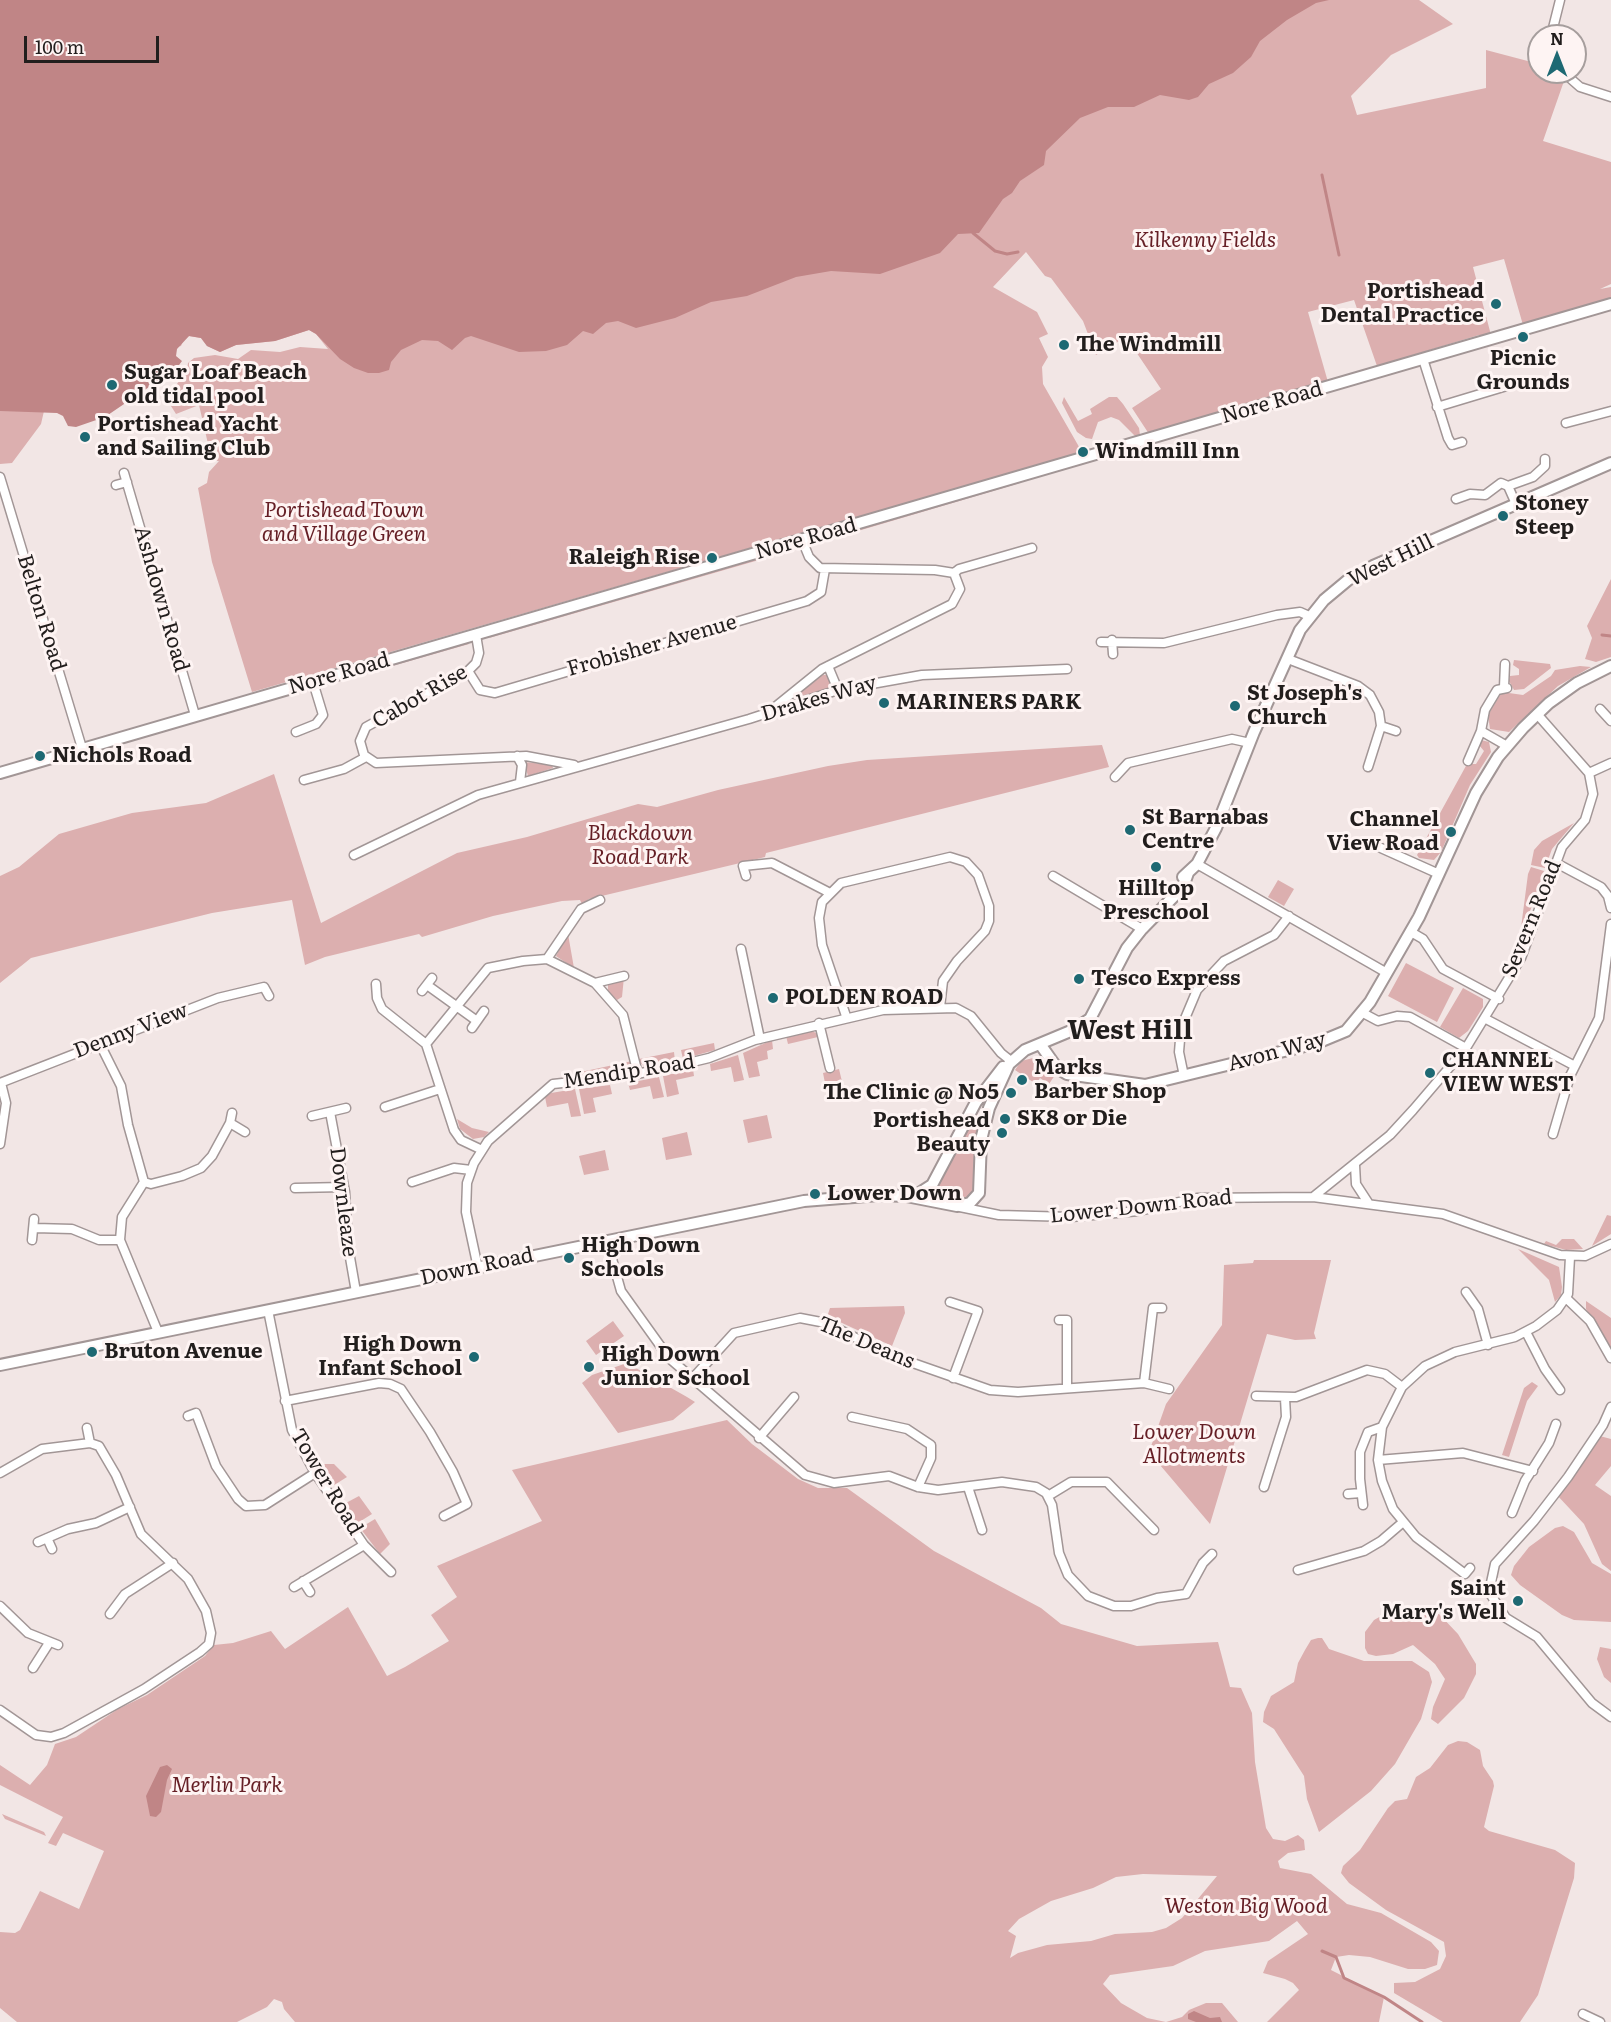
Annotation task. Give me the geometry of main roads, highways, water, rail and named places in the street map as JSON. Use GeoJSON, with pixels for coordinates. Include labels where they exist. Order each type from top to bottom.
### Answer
{"type":"FeatureCollection","features":[{"type":"Feature","properties":{"kind":"waterway"},"geometry":{"type":"LineString","coordinates":[[1322,175],[1339,255]]}},
{"type":"Feature","properties":{"kind":"waterway"},"geometry":{"type":"LineString","coordinates":[[973,233],[995,251],[1007,254],[1018,252]]}},
{"type":"Feature","properties":{"kind":"waterway"},"geometry":{"type":"LineString","coordinates":[[1602,635],[1611,636]]}},
{"type":"Feature","properties":{"kind":"waterway"},"geometry":{"type":"LineString","coordinates":[[1322,1951],[1336,1957],[1344,1978],[1384,1997],[1422,2022]]}},
{"type":"Feature","properties":{"kind":"place","name":"Portishead Dental Practice"},"geometry":{"type":"Point","coordinates":[1496,304]}},
{"type":"Feature","properties":{"kind":"place","name":"Picnic Grounds"},"geometry":{"type":"Point","coordinates":[1523,337]}},
{"type":"Feature","properties":{"kind":"place","name":"The Windmill"},"geometry":{"type":"Point","coordinates":[1064,345]}},
{"type":"Feature","properties":{"kind":"place","name":"Sugar Loaf Beach old tidal pool"},"geometry":{"type":"Point","coordinates":[112,385]}},
{"type":"Feature","properties":{"kind":"place","name":"Portishead Yacht and Sailing Club"},"geometry":{"type":"Point","coordinates":[85,437]}},
{"type":"Feature","properties":{"kind":"place","name":"Windmill Inn"},"geometry":{"type":"Point","coordinates":[1083,452]}},
{"type":"Feature","properties":{"kind":"place","name":"Stoney Steep"},"geometry":{"type":"Point","coordinates":[1503,516]}},
{"type":"Feature","properties":{"kind":"place","name":"Raleigh Rise"},"geometry":{"type":"Point","coordinates":[712,558]}},
{"type":"Feature","properties":{"kind":"place","name":"MARINERS PARK"},"geometry":{"type":"Point","coordinates":[884,703]}},
{"type":"Feature","properties":{"kind":"place","name":"St Joseph's Church"},"geometry":{"type":"Point","coordinates":[1235,706]}},
{"type":"Feature","properties":{"kind":"place","name":"Nichols Road"},"geometry":{"type":"Point","coordinates":[40,756]}},
{"type":"Feature","properties":{"kind":"place","name":"St Barnabas Centre"},"geometry":{"type":"Point","coordinates":[1130,830]}},
{"type":"Feature","properties":{"kind":"place","name":"Channel View Road"},"geometry":{"type":"Point","coordinates":[1451,832]}},
{"type":"Feature","properties":{"kind":"place","name":"Hilltop Preschool"},"geometry":{"type":"Point","coordinates":[1156,867]}},
{"type":"Feature","properties":{"kind":"place","name":"Tesco Express"},"geometry":{"type":"Point","coordinates":[1079,979]}},
{"type":"Feature","properties":{"kind":"place","name":"POLDEN ROAD"},"geometry":{"type":"Point","coordinates":[773,998]}},
{"type":"Feature","properties":{"kind":"place","name":"CHANNEL VIEW WEST"},"geometry":{"type":"Point","coordinates":[1430,1073]}},
{"type":"Feature","properties":{"kind":"place","name":"Marks Barber Shop"},"geometry":{"type":"Point","coordinates":[1022,1080]}},
{"type":"Feature","properties":{"kind":"place","name":"The Clinic @ No5"},"geometry":{"type":"Point","coordinates":[1011,1093]}},
{"type":"Feature","properties":{"kind":"place","name":"SK8 or Die"},"geometry":{"type":"Point","coordinates":[1005,1119]}},
{"type":"Feature","properties":{"kind":"place","name":"Portishead Beauty"},"geometry":{"type":"Point","coordinates":[1002,1133]}},
{"type":"Feature","properties":{"kind":"place","name":"Lower Down"},"geometry":{"type":"Point","coordinates":[815,1194]}},
{"type":"Feature","properties":{"kind":"place","name":"High Down Schools"},"geometry":{"type":"Point","coordinates":[569,1258]}},
{"type":"Feature","properties":{"kind":"place","name":"Bruton Avenue"},"geometry":{"type":"Point","coordinates":[92,1352]}},
{"type":"Feature","properties":{"kind":"place","name":"High Down Infant School"},"geometry":{"type":"Point","coordinates":[474,1357]}},
{"type":"Feature","properties":{"kind":"place","name":"High Down Junior School"},"geometry":{"type":"Point","coordinates":[589,1367]}},
{"type":"Feature","properties":{"kind":"place","name":"Saint Mary's Well"},"geometry":{"type":"Point","coordinates":[1518,1601]}},
{"type":"Feature","properties":{"kind":"district","name":"West Hill"},"geometry":{"type":"Point","coordinates":[1130,1031]}},
{"type":"Feature","properties":{"kind":"park label","name":"Kilkenny Fields"},"geometry":{"type":"Point","coordinates":[1205,241]}},
{"type":"Feature","properties":{"kind":"park label","name":"Portishead Town and Village Green"},"geometry":{"type":"Point","coordinates":[344,523]}},
{"type":"Feature","properties":{"kind":"park label","name":"Blackdown Road Park"},"geometry":{"type":"Point","coordinates":[640,846]}},
{"type":"Feature","properties":{"kind":"park label","name":"Lower Down Allotments"},"geometry":{"type":"Point","coordinates":[1194,1445]}},
{"type":"Feature","properties":{"kind":"park label","name":"Merlin Park"},"geometry":{"type":"Point","coordinates":[227,1786]}},
{"type":"Feature","properties":{"kind":"park label","name":"Weston Big Wood"},"geometry":{"type":"Point","coordinates":[1246,1907]}}]}
